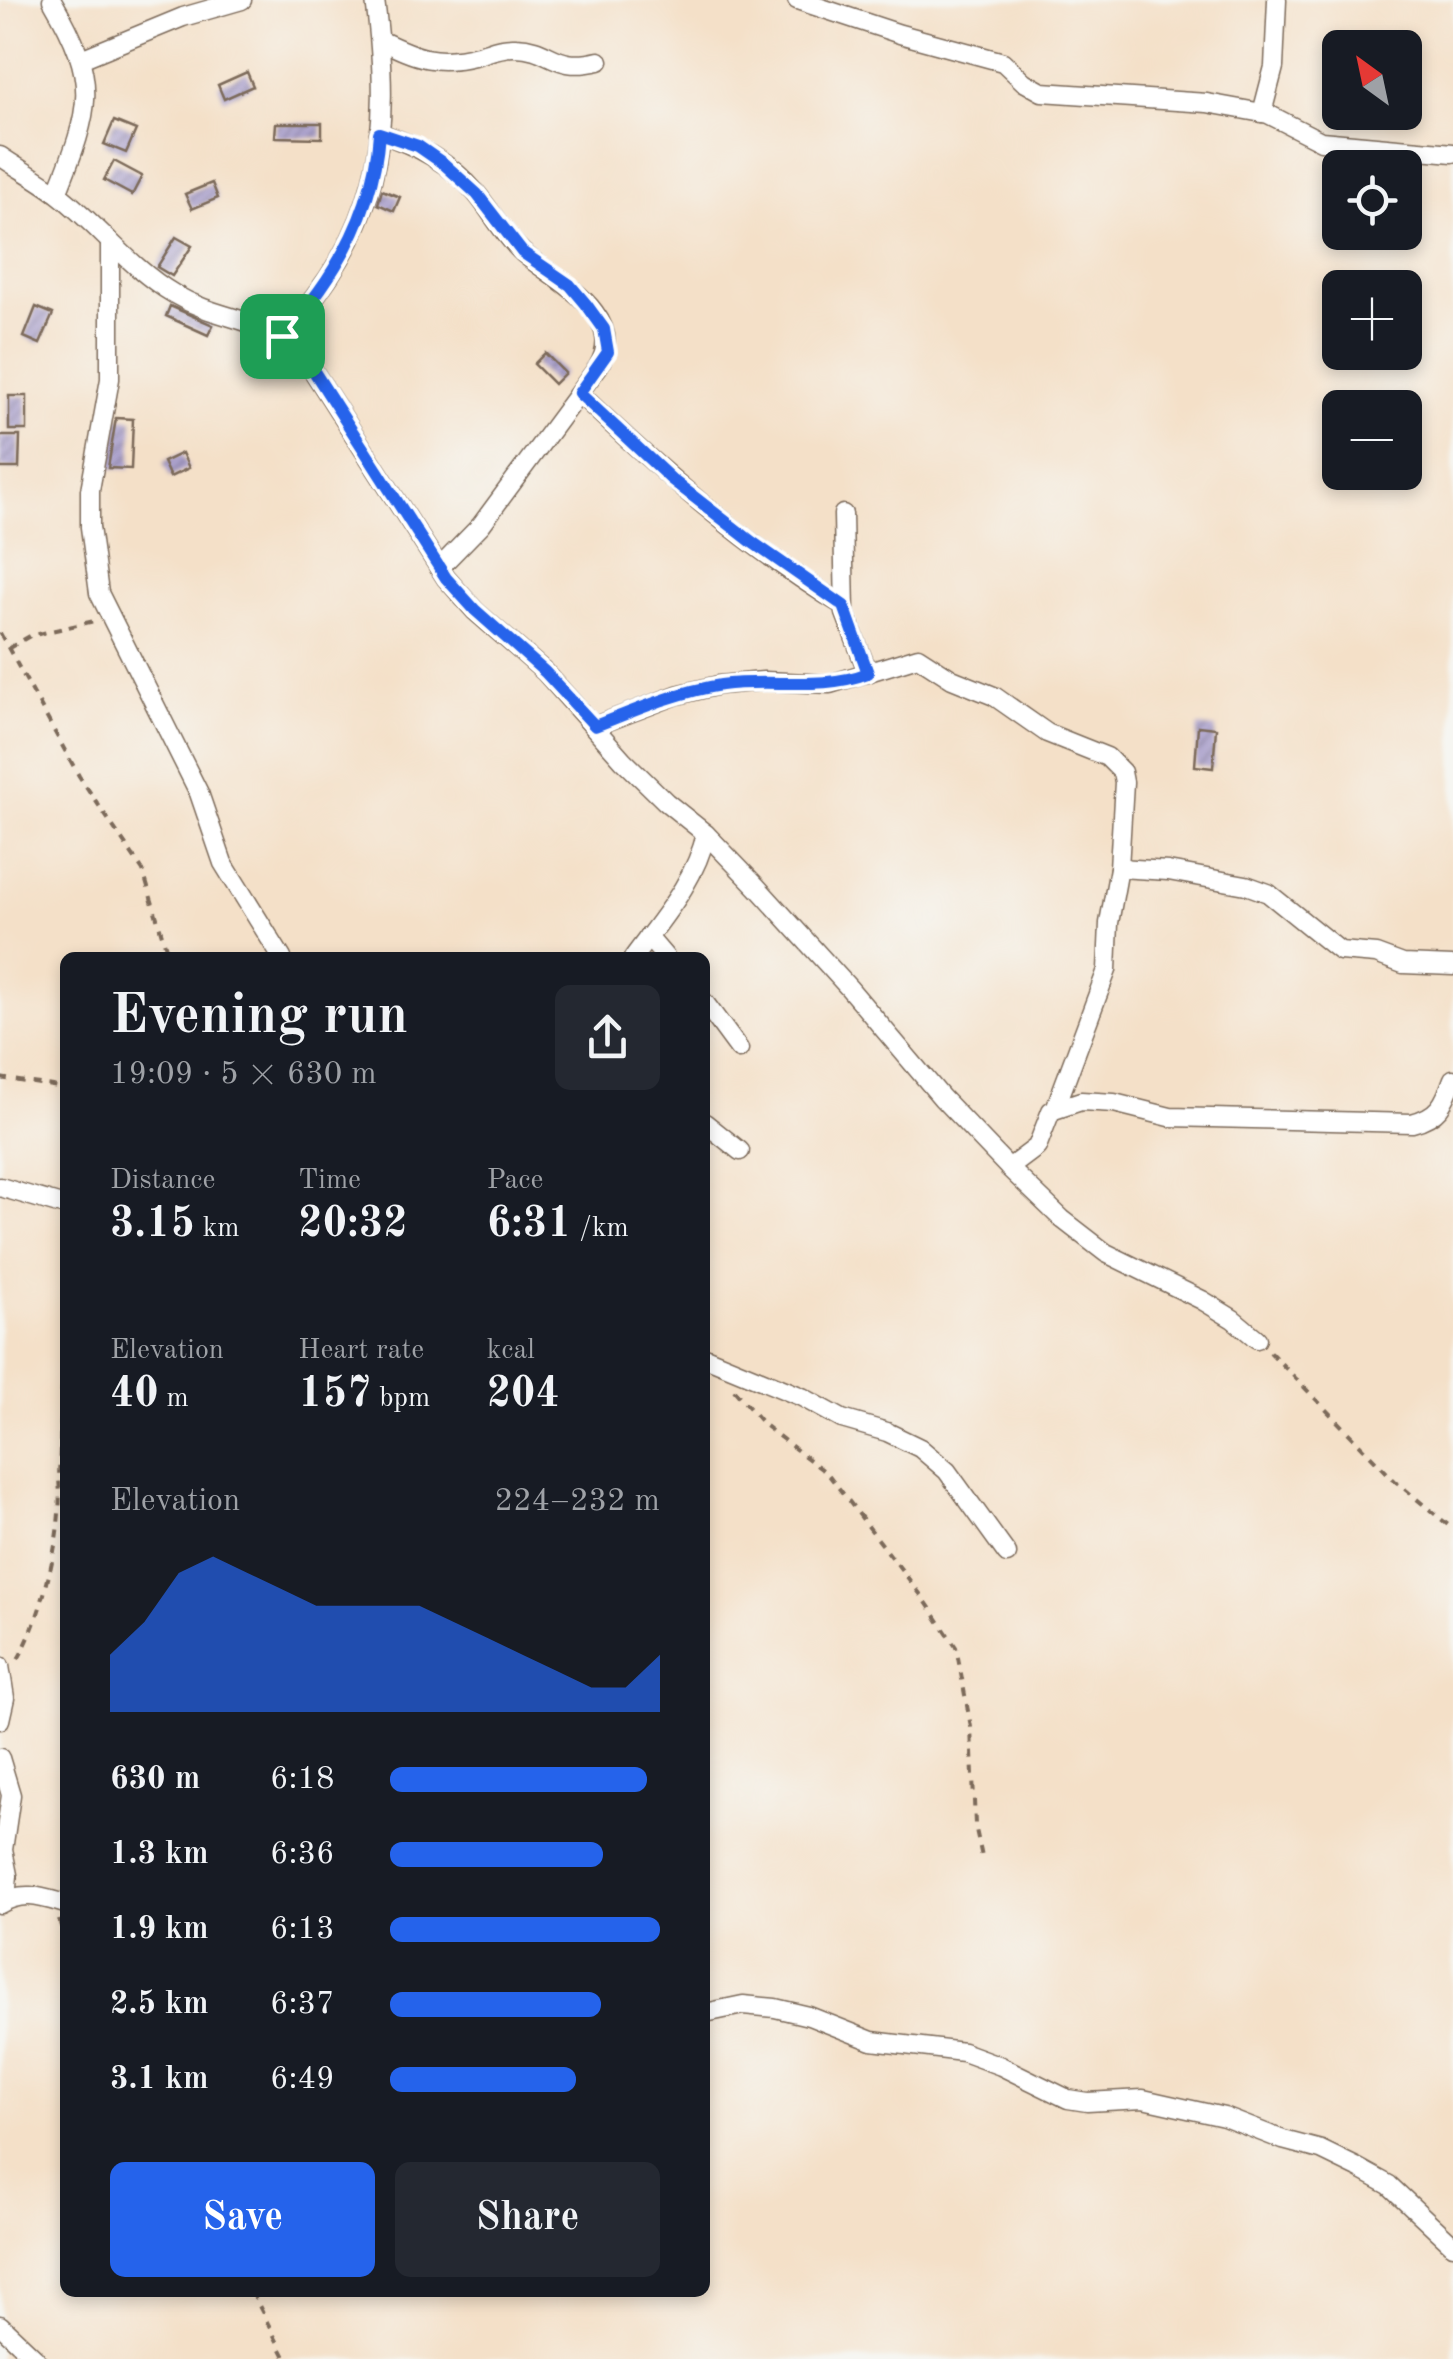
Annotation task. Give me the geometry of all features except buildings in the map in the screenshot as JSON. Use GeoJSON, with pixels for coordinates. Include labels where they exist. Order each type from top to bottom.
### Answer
{"type":"FeatureCollection","features":[{"type":"Feature","properties":{"kind":"street"},"geometry":{"type":"LineString","coordinates":[[52,0],[74,38],[87,78],[76,146],[57,194]]}},
{"type":"Feature","properties":{"kind":"street"},"geometry":{"type":"LineString","coordinates":[[81,60],[198,12],[242,0]]}},
{"type":"Feature","properties":{"kind":"street"},"geometry":{"type":"LineString","coordinates":[[282,336],[327,280],[366,209],[377,170],[383,75],[375,0]]}},
{"type":"Feature","properties":{"kind":"street"},"geometry":{"type":"LineString","coordinates":[[797,0],[1003,62],[1033,89],[1042,92],[1160,98],[1262,113],[1322,141],[1453,153]]}},
{"type":"Feature","properties":{"kind":"street"},"geometry":{"type":"LineString","coordinates":[[1262,113],[1274,67],[1277,0]]}},
{"type":"Feature","properties":{"kind":"street"},"geometry":{"type":"LineString","coordinates":[[380,40],[420,59],[444,61],[510,46],[533,50],[571,66],[600,61]]}},
{"type":"Feature","properties":{"kind":"street"},"geometry":{"type":"LineString","coordinates":[[379,133],[418,146],[477,194],[522,252],[570,285],[586,304],[604,329],[608,352],[481,525],[439,568]]}},
{"type":"Feature","properties":{"kind":"street"},"geometry":{"type":"LineString","coordinates":[[0,156],[57,194],[175,294],[282,336],[308,362],[439,568],[475,610],[545,672],[666,802],[706,834],[1009,1168],[1062,1219],[1106,1253],[1202,1300],[1257,1339]]}},
{"type":"Feature","properties":{"kind":"street"},"geometry":{"type":"LineString","coordinates":[[110,242],[110,380],[90,490],[90,527],[99,593],[199,793],[223,864],[278,952]]}},
{"type":"Feature","properties":{"kind":"street"},"geometry":{"type":"LineString","coordinates":[[579,393],[671,479],[844,606]]}},
{"type":"Feature","properties":{"kind":"street"},"geometry":{"type":"LineString","coordinates":[[842,514],[844,606],[868,673]]}},
{"type":"Feature","properties":{"kind":"street"},"geometry":{"type":"LineString","coordinates":[[595,726],[677,695],[764,681],[830,684],[918,657],[952,679],[994,696],[1047,733],[1107,757],[1118,766],[1124,782],[1119,868],[1106,970],[1038,1147],[1009,1168]]}},
{"type":"Feature","properties":{"kind":"street"},"geometry":{"type":"LineString","coordinates":[[637,952],[692,878],[706,834]]}},
{"type":"Feature","properties":{"kind":"street"},"geometry":{"type":"LineString","coordinates":[[1119,868],[1168,870],[1246,884],[1292,910],[1320,939],[1340,952],[1376,954],[1403,964],[1453,966]]}},
{"type":"Feature","properties":{"kind":"street"},"geometry":{"type":"LineString","coordinates":[[648,936],[661,952]]}},
{"type":"Feature","properties":{"kind":"street"},"geometry":{"type":"LineString","coordinates":[[710,1010],[739,1049]]}},
{"type":"Feature","properties":{"kind":"street"},"geometry":{"type":"LineString","coordinates":[[1055,1109],[1081,1101],[1114,1103],[1170,1116],[1412,1123],[1431,1118],[1453,1078]]}},
{"type":"Feature","properties":{"kind":"street"},"geometry":{"type":"LineString","coordinates":[[710,1127],[740,1151]]}},
{"type":"Feature","properties":{"kind":"street"},"geometry":{"type":"LineString","coordinates":[[0,1187],[60,1205]]}},
{"type":"Feature","properties":{"kind":"street"},"geometry":{"type":"LineString","coordinates":[[711,1360],[802,1397],[842,1419],[887,1432],[920,1448],[946,1472],[1007,1554]]}},
{"type":"Feature","properties":{"kind":"street"},"geometry":{"type":"LineString","coordinates":[[0,1720],[5,1698],[2,1673]]}},
{"type":"Feature","properties":{"kind":"street"},"geometry":{"type":"LineString","coordinates":[[0,1758],[12,1794],[3,1839],[8,1875],[3,1902]]}},
{"type":"Feature","properties":{"kind":"street"},"geometry":{"type":"LineString","coordinates":[[3,1902],[16,1895],[32,1895],[60,1903]]}},
{"type":"Feature","properties":{"kind":"street"},"geometry":{"type":"LineString","coordinates":[[710,2012],[743,2005],[775,2008],[810,2016],[872,2041],[963,2052],[1002,2066],[1068,2099],[1143,2099],[1224,2117],[1321,2150],[1358,2168],[1388,2185],[1453,2245]]}},
{"type":"Feature","properties":{"kind":"street"},"geometry":{"type":"LineString","coordinates":[[0,2325],[36,2359]]}},
{"type":"Feature","properties":{"kind":"path"},"geometry":{"type":"LineString","coordinates":[[0,649],[40,633],[110,619]]}},
{"type":"Feature","properties":{"kind":"path"},"geometry":{"type":"LineString","coordinates":[[0,634],[79,776],[143,871],[168,952]]}},
{"type":"Feature","properties":{"kind":"path"},"geometry":{"type":"LineString","coordinates":[[0,1078],[60,1087]]}},
{"type":"Feature","properties":{"kind":"path"},"geometry":{"type":"LineString","coordinates":[[1257,1339],[1396,1481],[1453,1528]]}},
{"type":"Feature","properties":{"kind":"path"},"geometry":{"type":"LineString","coordinates":[[711,1360],[764,1425],[828,1474],[956,1647],[972,1727],[975,1825],[982,1857]]}},
{"type":"Feature","properties":{"kind":"path"},"geometry":{"type":"LineString","coordinates":[[60,1448],[60,1489]]}},
{"type":"Feature","properties":{"kind":"path"},"geometry":{"type":"LineString","coordinates":[[2,1673],[28,1642],[36,1623],[60,1518]]}},
{"type":"Feature","properties":{"kind":"path"},"geometry":{"type":"LineString","coordinates":[[255,2297],[286,2359]]}},
{"type":"Feature","properties":{"kind":"route"},"geometry":{"type":"LineString","coordinates":[[379,133],[418,146],[477,194],[522,252],[570,285],[604,329],[608,352],[579,393],[671,479],[844,606],[868,673],[830,684],[764,681],[720,686],[677,695],[595,726],[545,672],[475,610],[446,578],[308,362],[282,336],[327,280],[366,209],[377,170],[379,133]]}}]}
